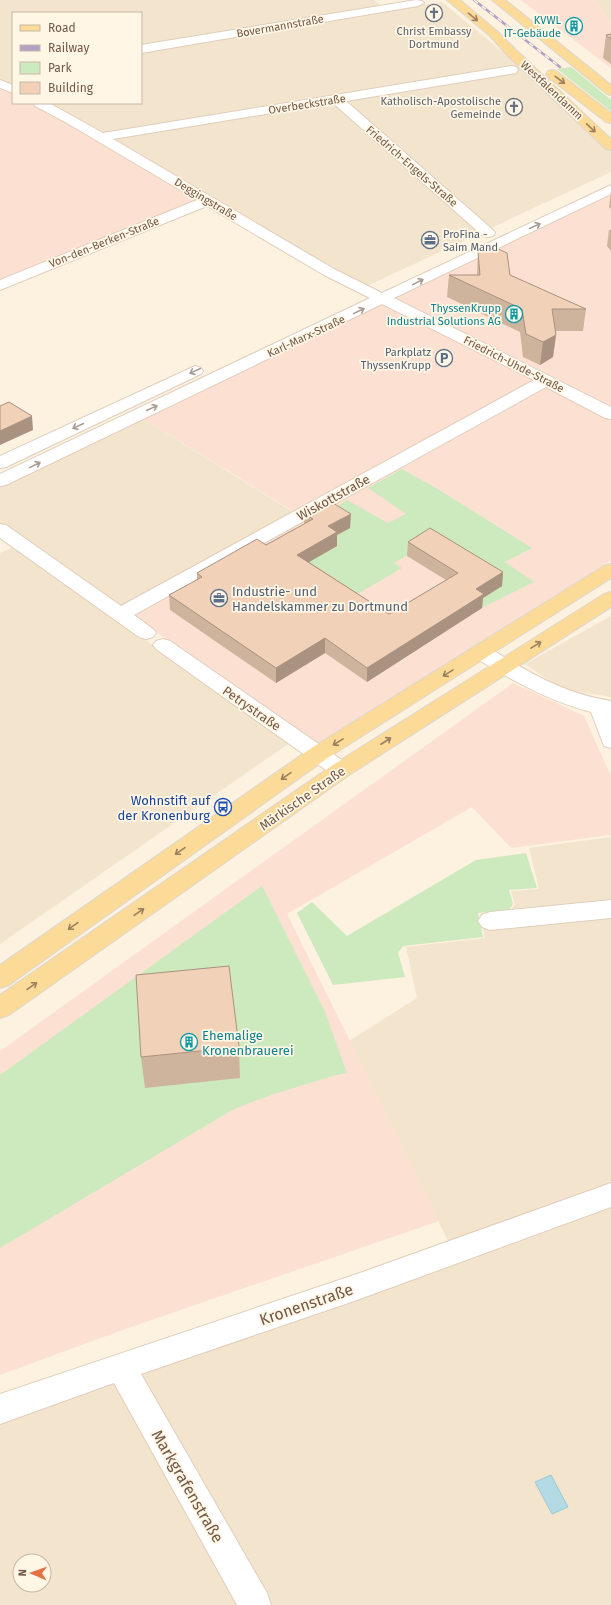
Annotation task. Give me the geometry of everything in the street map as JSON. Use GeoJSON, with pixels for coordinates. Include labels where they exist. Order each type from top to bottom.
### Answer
{"type":"FeatureCollection","features":[{"type":"Feature","properties":{"kind":"main road","name":"Westfalendamm"},"geometry":{"type":"LineString","coordinates":[[453,0],[494,34],[512,53],[611,146]]}},
{"type":"Feature","properties":{"kind":"main road"},"geometry":{"type":"LineString","coordinates":[[498,0],[611,91]]}},
{"type":"Feature","properties":{"kind":"main road","name":"Westfalendamm"},"geometry":{"type":"LineString","coordinates":[[494,34],[524,52],[611,118]]}},
{"type":"Feature","properties":{"kind":"main road"},"geometry":{"type":"LineString","coordinates":[[552,43],[570,51],[611,79]]}},
{"type":"Feature","properties":{"kind":"main road","name":"Märkische Straße"},"geometry":{"type":"LineString","coordinates":[[0,978],[318,754],[611,570]]}},
{"type":"Feature","properties":{"kind":"main road","name":"Märkische Straße"},"geometry":{"type":"LineString","coordinates":[[0,1008],[341,770],[611,598]]}},
{"type":"Feature","properties":{"kind":"street","name":"Bovermannstraße"},"geometry":{"type":"LineString","coordinates":[[142,49],[418,3]]}},
{"type":"Feature","properties":{"kind":"street","name":"Overbeckstraße"},"geometry":{"type":"LineString","coordinates":[[101,137],[512,70]]}},
{"type":"Feature","properties":{"kind":"street"},"geometry":{"type":"LineString","coordinates":[[0,84],[12,90]]}},
{"type":"Feature","properties":{"kind":"street","name":"Friedrich-Engels-Straße"},"geometry":{"type":"LineString","coordinates":[[336,99],[488,233]]}},
{"type":"Feature","properties":{"kind":"street","name":"Deggingstraße"},"geometry":{"type":"LineString","coordinates":[[41,104],[101,137],[313,262],[373,295]]}},
{"type":"Feature","properties":{"kind":"street","name":"Karl-Marx-Straße"},"geometry":{"type":"LineString","coordinates":[[0,481],[373,295],[488,233],[611,176]]}},
{"type":"Feature","properties":{"kind":"street","name":"Karl-Marx-Straße"},"geometry":{"type":"LineString","coordinates":[[260,340],[373,295],[611,189]]}},
{"type":"Feature","properties":{"kind":"street","name":"Von-den-Berken-Straße"},"geometry":{"type":"LineString","coordinates":[[0,285],[208,200]]}},
{"type":"Feature","properties":{"kind":"street","name":"Friedrich-Uhde-Straße"},"geometry":{"type":"LineString","coordinates":[[373,295],[546,380],[611,414]]}},
{"type":"Feature","properties":{"kind":"street"},"geometry":{"type":"LineString","coordinates":[[0,463],[211,364]]}},
{"type":"Feature","properties":{"kind":"street","name":"Wiskottstraße"},"geometry":{"type":"LineString","coordinates":[[120,615],[546,380]]}},
{"type":"Feature","properties":{"kind":"street"},"geometry":{"type":"LineString","coordinates":[[5,539],[146,633]]}},
{"type":"Feature","properties":{"kind":"street","name":"Petrystraße"},"geometry":{"type":"LineString","coordinates":[[164,645],[341,770]]}},
{"type":"Feature","properties":{"kind":"street"},"geometry":{"type":"LineString","coordinates":[[481,652],[503,666],[562,698],[605,707],[602,717],[611,741]]}},
{"type":"Feature","properties":{"kind":"street"},"geometry":{"type":"LineString","coordinates":[[490,921],[611,909]]}},
{"type":"Feature","properties":{"kind":"street","name":"Kronenstraße"},"geometry":{"type":"LineString","coordinates":[[0,1409],[357,1287],[611,1195]]}},
{"type":"Feature","properties":{"kind":"street","name":"Markgrafenstraße"},"geometry":{"type":"LineString","coordinates":[[121,1368],[255,1605]]}},
{"type":"Feature","properties":{"kind":"shaded area"},"geometry":{"type":"Polygon","coordinates":[[[0,0],[374,0],[387,10],[442,2],[516,63],[611,152],[611,172],[367,286],[329,267],[47,104],[142,104],[142,12],[12,12],[12,87],[0,81],[0,0]]]}},
{"type":"Feature","properties":{"kind":"shaded area"},"geometry":{"type":"Polygon","coordinates":[[[521,0],[595,0],[609,21],[611,21],[611,68],[521,0]]]}},
{"type":"Feature","properties":{"kind":"shaded area"},"geometry":{"type":"Polygon","coordinates":[[[595,0],[611,0],[611,21],[609,21],[595,0]]]}},
{"type":"Feature","properties":{"kind":"shaded area"},"geometry":{"type":"Polygon","coordinates":[[[0,87],[12,93],[12,104],[34,104],[201,199],[0,281],[0,87]]]}},
{"type":"Feature","properties":{"kind":"shaded area"},"geometry":{"type":"Polygon","coordinates":[[[611,193],[611,561],[453,662],[318,745],[131,615],[304,518],[142,418],[611,193]]]}},
{"type":"Feature","properties":{"kind":"shaded area"},"geometry":{"type":"Polygon","coordinates":[[[142,418],[293,512],[121,608],[0,525],[0,486],[142,418]]]}},
{"type":"Feature","properties":{"kind":"shaded area"},"geometry":{"type":"Polygon","coordinates":[[[13,547],[291,742],[0,944],[0,553],[13,547]]]}},
{"type":"Feature","properties":{"kind":"shaded area"},"geometry":{"type":"Polygon","coordinates":[[[611,616],[611,697],[562,689],[525,664],[611,616]]]}},
{"type":"Feature","properties":{"kind":"shaded area"},"geometry":{"type":"Polygon","coordinates":[[[513,683],[584,716],[611,776],[611,835],[511,848],[472,807],[287,914],[439,1221],[117,1332],[0,1375],[0,1051],[513,683]]]}},
{"type":"Feature","properties":{"kind":"shaded area"},"geometry":{"type":"Polygon","coordinates":[[[611,837],[611,1605],[0,1605],[0,1420],[457,1259],[349,1041],[417,998],[406,947],[485,938],[480,914],[510,911],[515,904],[511,891],[539,889],[529,848],[611,837]]]}},
{"type":"Feature","properties":{"kind":"green space"},"geometry":{"type":"Polygon","coordinates":[[[571,67],[611,100],[611,111],[557,69],[571,67]]]}},
{"type":"Feature","properties":{"kind":"green space"},"geometry":{"type":"Polygon","coordinates":[[[402,469],[436,488],[532,548],[505,562],[534,582],[482,608],[474,603],[410,543],[408,544],[408,547],[416,550],[394,563],[402,568],[346,601],[288,563],[350,528],[327,513],[347,500],[388,523],[406,514],[368,488],[402,469]]]}},
{"type":"Feature","properties":{"kind":"green space"},"geometry":{"type":"Polygon","coordinates":[[[526,853],[537,888],[509,890],[513,904],[509,910],[478,913],[483,937],[403,946],[398,953],[405,977],[333,985],[297,913],[312,902],[347,936],[476,860],[526,853]]]}},
{"type":"Feature","properties":{"kind":"green space","name":"Ehemalige Kronenbrauerei"},"geometry":{"type":"Polygon","coordinates":[[[262,886],[325,1012],[347,1073],[271,1095],[234,1109],[0,1248],[0,1075],[262,886]]]}},
{"type":"Feature","properties":{"kind":"water"},"geometry":{"type":"Polygon","coordinates":[[[551,1475],[568,1507],[552,1514],[535,1482],[551,1475]]]}},
{"type":"Feature","properties":{"kind":"building"},"geometry":{"type":"Polygon","coordinates":[[[611,34],[611,39],[606,35],[611,34]]]}},
{"type":"Feature","properties":{"kind":"building"},"geometry":{"type":"Polygon","coordinates":[[[492,246],[507,253],[510,275],[586,309],[552,309],[556,335],[543,342],[526,334],[522,309],[449,275],[480,275],[478,252],[492,246]]]}},
{"type":"Feature","properties":{"kind":"building"},"geometry":{"type":"Polygon","coordinates":[[[9,402],[32,416],[0,431],[0,406],[9,402]]]}},
{"type":"Feature","properties":{"kind":"building","name":"Industrie- und Handelskammer zu Dortmund"},"geometry":{"type":"Polygon","coordinates":[[[328,500],[351,514],[328,526],[337,532],[297,555],[389,614],[458,573],[408,542],[430,528],[503,572],[476,589],[484,594],[367,668],[325,638],[276,668],[169,595],[202,577],[197,573],[257,539],[266,545],[313,519],[304,513],[328,500]]]}},
{"type":"Feature","properties":{"kind":"building"},"geometry":{"type":"Polygon","coordinates":[[[229,966],[239,1047],[141,1057],[136,975],[229,966]]]}},
{"type":"Feature","properties":{"kind":"railway"},"geometry":{"type":"LineString","coordinates":[[474,0],[560,67]]}},
{"type":"Feature","properties":{"kind":"place","name":"Christ Embassy Dortmund"},"geometry":{"type":"Point","coordinates":[434,13]}},
{"type":"Feature","properties":{"kind":"place","name":"KVWL IT-Gebäude"},"geometry":{"type":"Point","coordinates":[574,26]}},
{"type":"Feature","properties":{"kind":"place","name":"Katholisch-Apostolische Gemeinde"},"geometry":{"type":"Point","coordinates":[514,107]}},
{"type":"Feature","properties":{"kind":"place","name":"ProFina - Saim Mand"},"geometry":{"type":"Point","coordinates":[430,240]}},
{"type":"Feature","properties":{"kind":"place","name":"ThyssenKrupp Industrial Solutions AG"},"geometry":{"type":"Point","coordinates":[514,314]}},
{"type":"Feature","properties":{"kind":"place","name":"Parkplatz ThyssenKrupp"},"geometry":{"type":"Point","coordinates":[444,358]}},
{"type":"Feature","properties":{"kind":"place","name":"Industrie- und Handelskammer zu Dortmund"},"geometry":{"type":"Point","coordinates":[219,598]}},
{"type":"Feature","properties":{"kind":"place","name":"Wohnstift auf der Kronenburg"},"geometry":{"type":"Point","coordinates":[223,807]}},
{"type":"Feature","properties":{"kind":"place","name":"Ehemalige Kronenbrauerei"},"geometry":{"type":"Point","coordinates":[189,1042]}}]}
